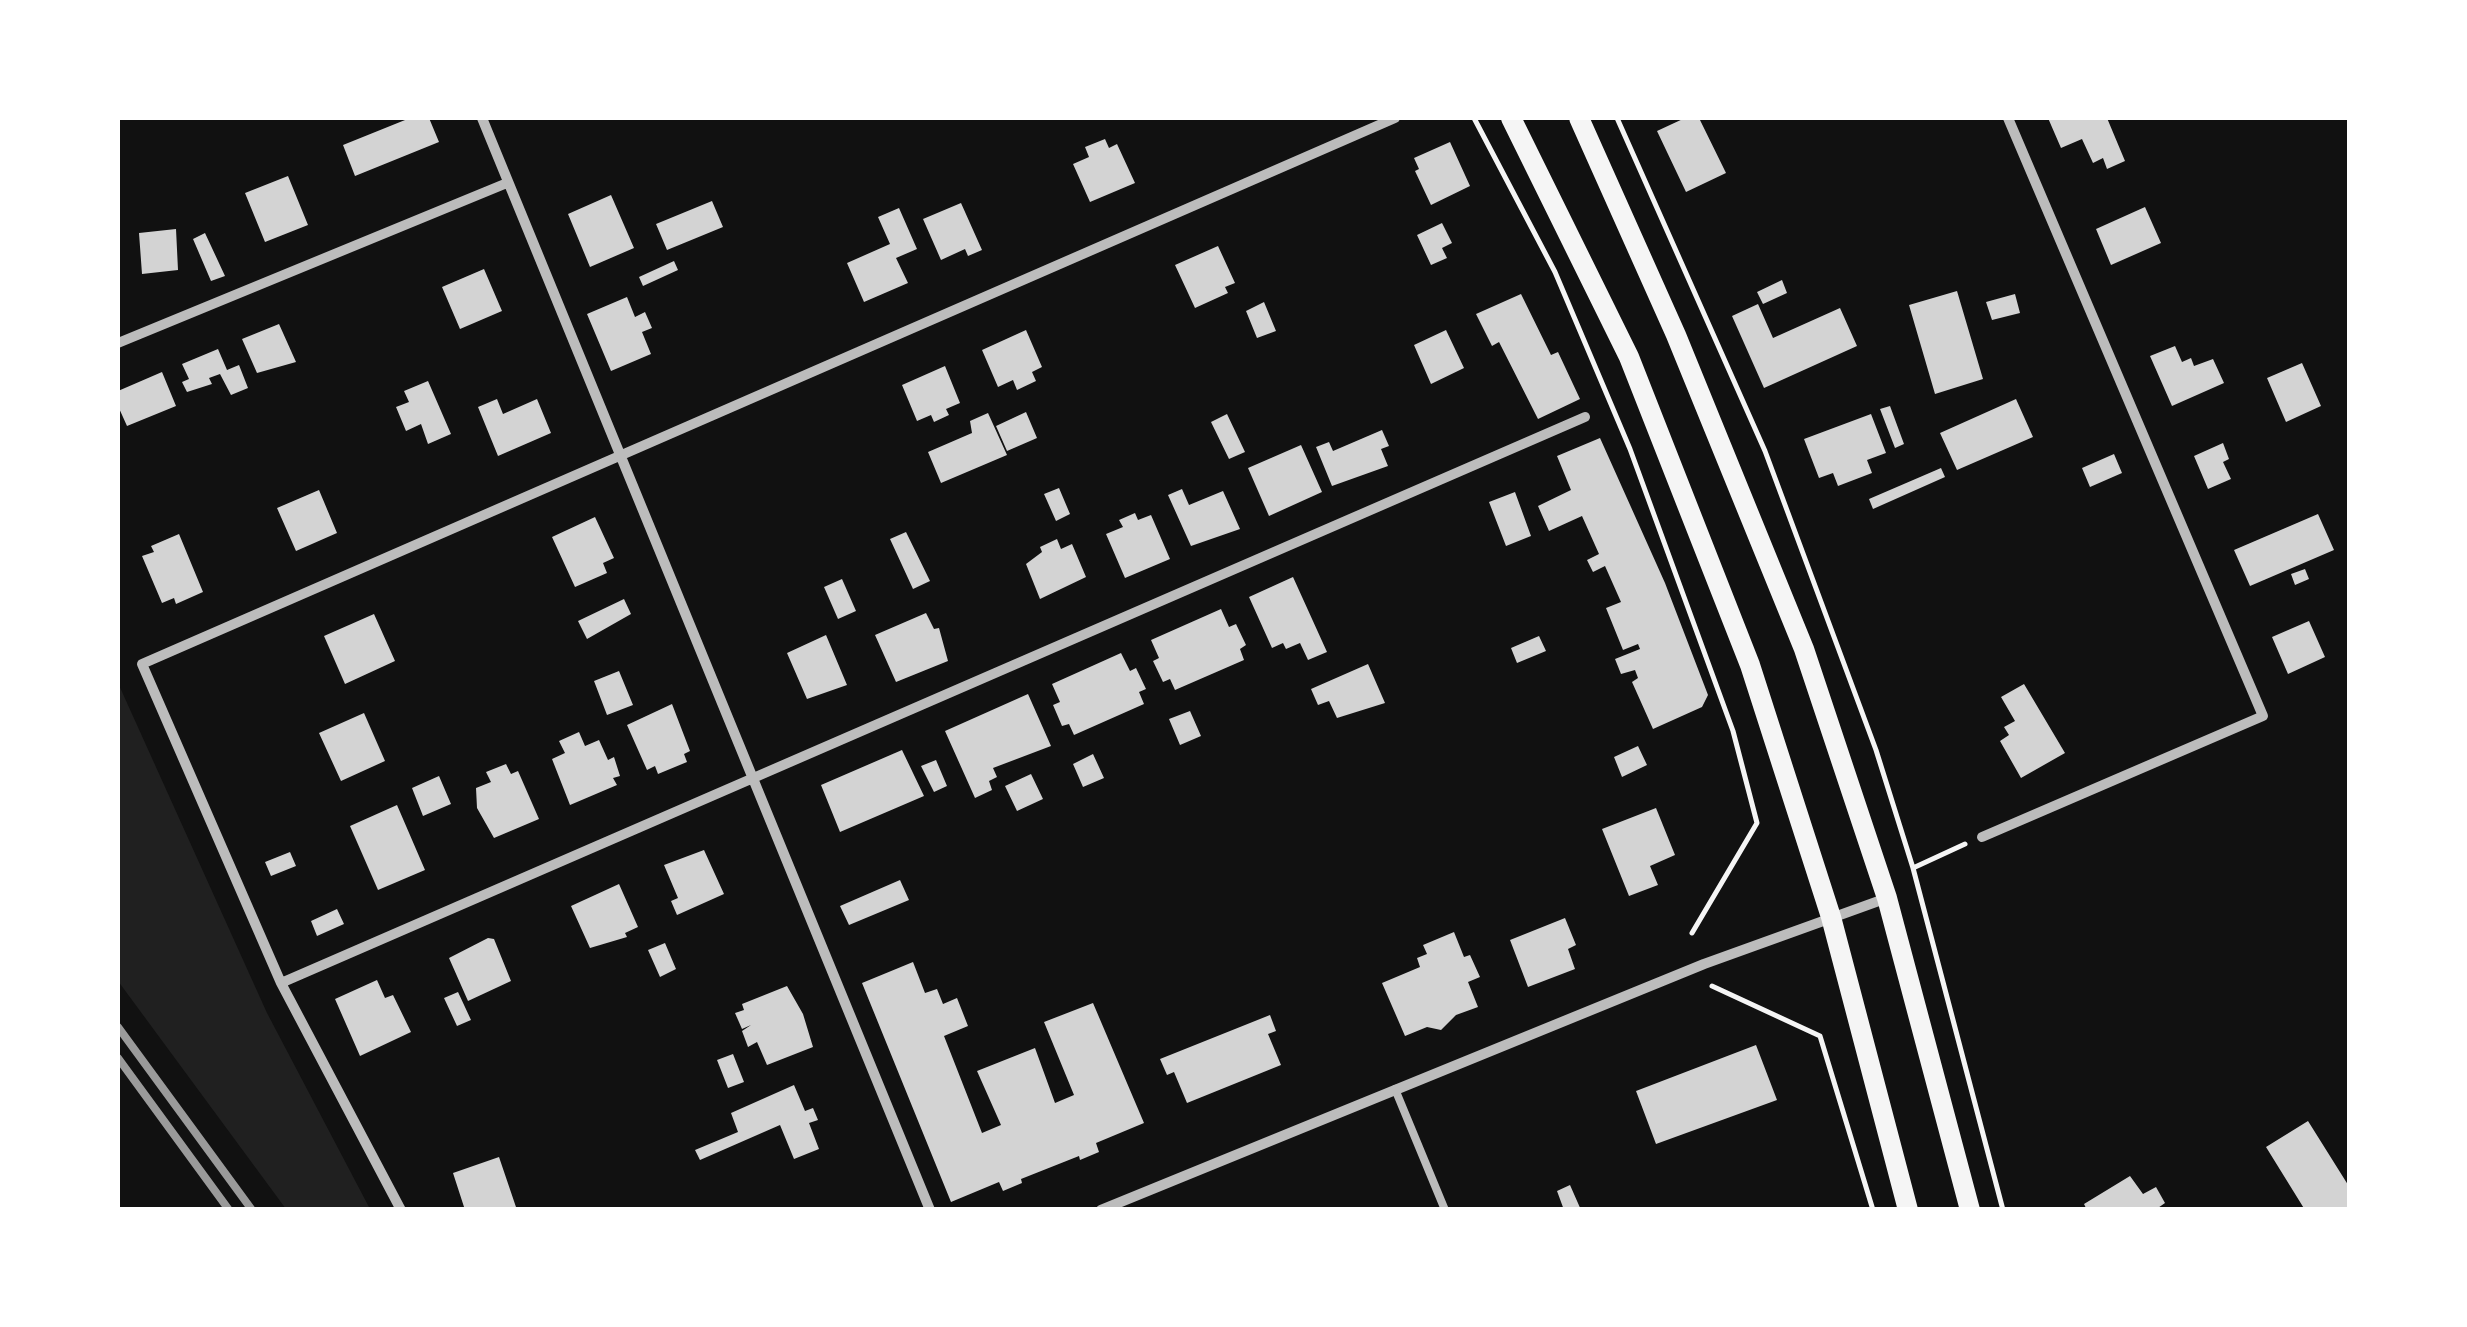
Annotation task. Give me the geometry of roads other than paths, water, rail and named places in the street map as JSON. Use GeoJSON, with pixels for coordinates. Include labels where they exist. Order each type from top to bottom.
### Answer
{"type":"FeatureCollection","features":[{"type":"Feature","properties":{"kind":"main road"},"geometry":{"type":"LineString","coordinates":[[1511,118],[1629,357],[1706,547],[1790,779],[1831,917],[1908,1210]]}},
{"type":"Feature","properties":{"kind":"main road"},"geometry":{"type":"LineString","coordinates":[[1579,118],[1676,335],[1797,631],[1887,898],[1970,1210]]}},
{"type":"Feature","properties":{"kind":"street"},"geometry":{"type":"LineString","coordinates":[[482,118],[930,1210]]}},
{"type":"Feature","properties":{"kind":"street"},"geometry":{"type":"LineString","coordinates":[[401,1210],[282,983],[142,664],[1395,118]]}},
{"type":"Feature","properties":{"kind":"street"},"geometry":{"type":"LineString","coordinates":[[1982,837],[2263,716],[2008,118]]}},
{"type":"Feature","properties":{"kind":"street"},"geometry":{"type":"LineString","coordinates":[[118,343],[508,183]]}},
{"type":"Feature","properties":{"kind":"street"},"geometry":{"type":"LineString","coordinates":[[282,983],[1585,417]]}},
{"type":"Feature","properties":{"kind":"street"},"geometry":{"type":"LineString","coordinates":[[1101,1210],[1395,1089],[1887,898]]}},
{"type":"Feature","properties":{"kind":"lane"},"geometry":{"type":"LineString","coordinates":[[1395,1089],[1446,1210]]}},
{"type":"Feature","properties":{"kind":"railway"},"geometry":{"type":"LineString","coordinates":[[118,1027],[252,1210]]}},
{"type":"Feature","properties":{"kind":"railway"},"geometry":{"type":"LineString","coordinates":[[118,1058],[229,1210]]}}]}
